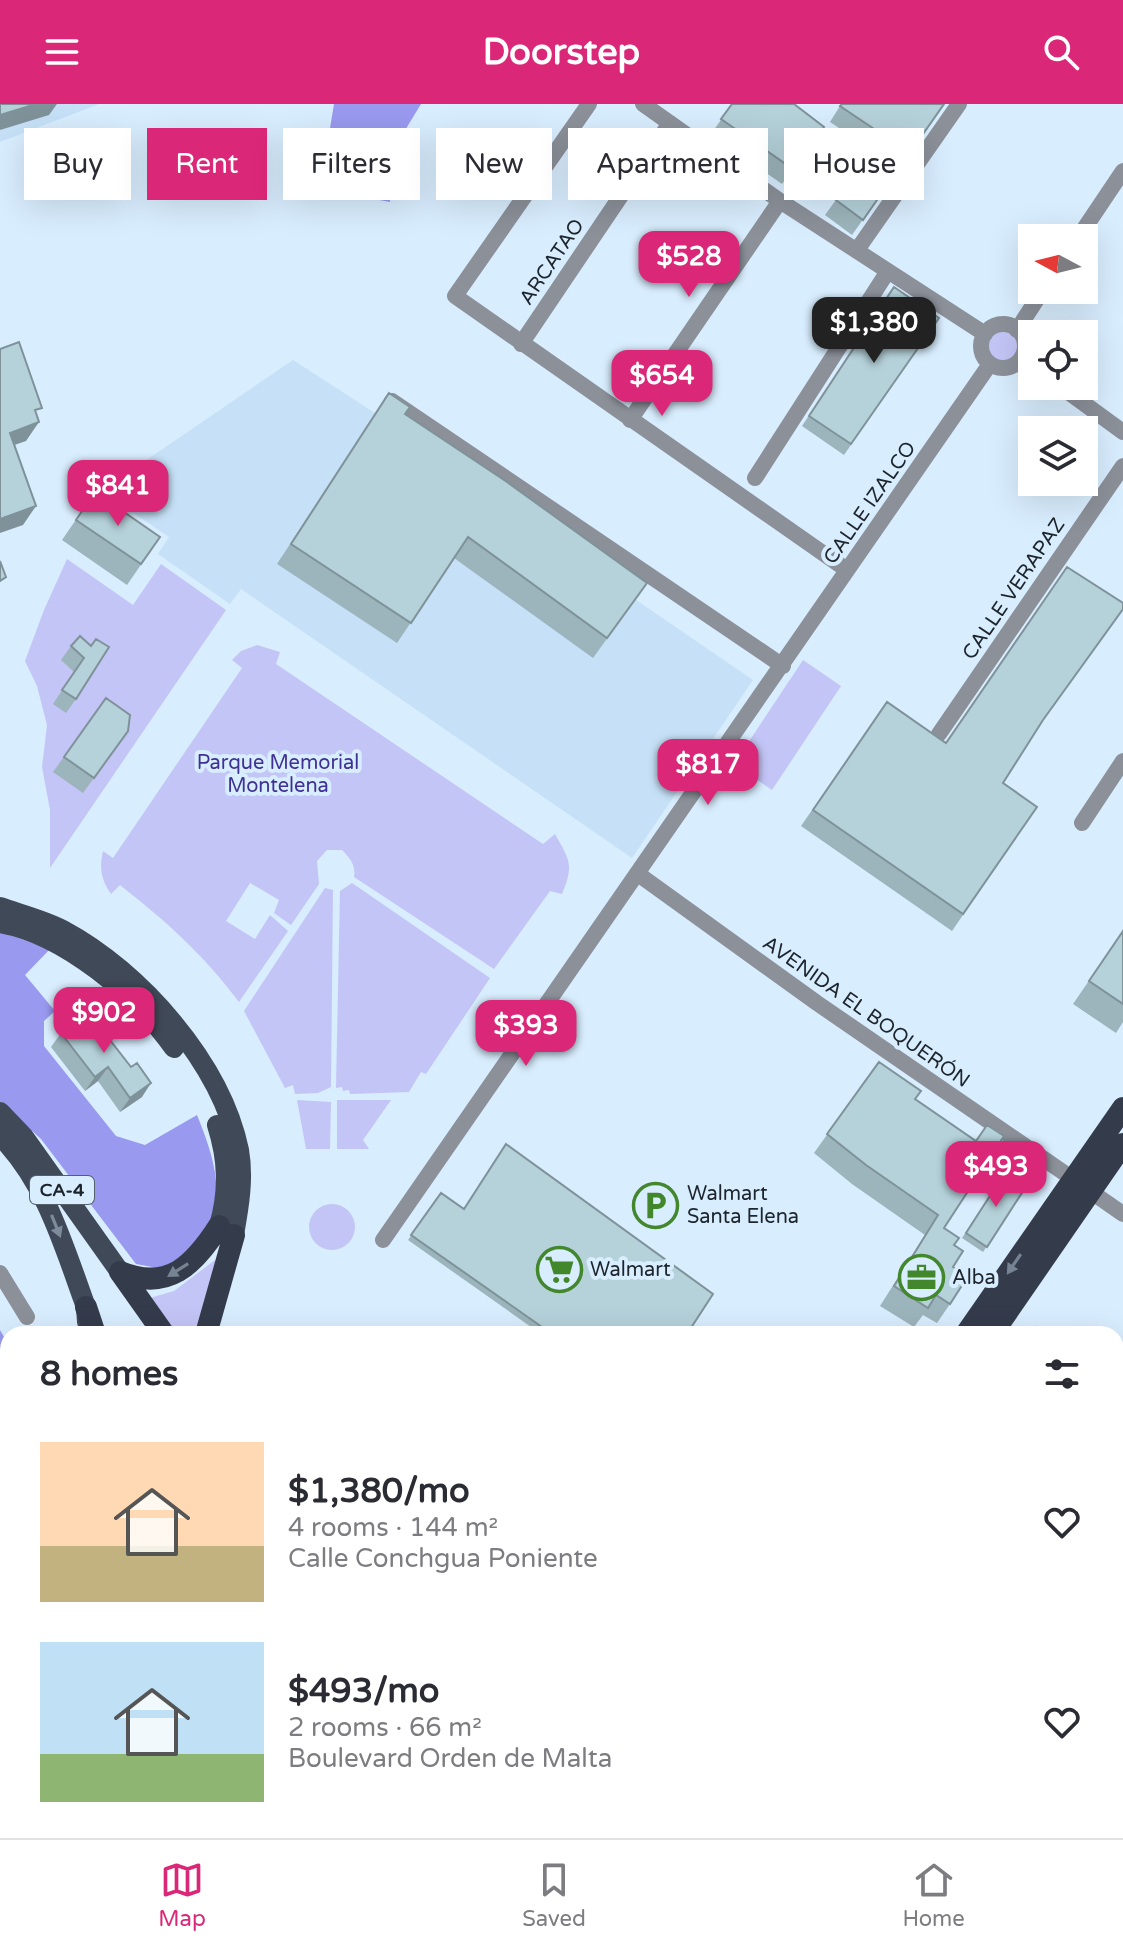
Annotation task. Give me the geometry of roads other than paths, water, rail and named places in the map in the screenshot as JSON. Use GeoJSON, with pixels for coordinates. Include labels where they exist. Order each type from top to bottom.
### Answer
{"type":"FeatureCollection","features":[{"type":"Feature","properties":{"kind":"highway"},"geometry":{"type":"LineString","coordinates":[[997,1326],[1123,1108]]}},
{"type":"Feature","properties":{"kind":"highway"},"geometry":{"type":"LineString","coordinates":[[972,1326],[1081,1185],[1123,1144]]}},
{"type":"Feature","properties":{"kind":"highway"},"geometry":{"type":"LineString","coordinates":[[120,1272],[144,1279],[170,1276],[227,1231]]}},
{"type":"Feature","properties":{"kind":"highway"},"geometry":{"type":"LineString","coordinates":[[208,1326],[227,1231]]}},
{"type":"Feature","properties":{"kind":"highway","name":"CA-4"},"geometry":{"type":"LineString","coordinates":[[120,1272],[158,1326]]}},
{"type":"Feature","properties":{"kind":"highway","name":"CA-4"},"geometry":{"type":"LineString","coordinates":[[86,1307],[92,1326]]}},
{"type":"Feature","properties":{"kind":"main road"},"geometry":{"type":"LineString","coordinates":[[0,907],[11,921],[62,929],[113,963],[139,985],[169,1018],[205,1070],[232,1125],[239,1151],[227,1231]]}},
{"type":"Feature","properties":{"kind":"main road","name":"CA-4"},"geometry":{"type":"LineString","coordinates":[[0,1112],[24,1137],[120,1272]]}},
{"type":"Feature","properties":{"kind":"main road","name":"CA-4"},"geometry":{"type":"LineString","coordinates":[[0,1136],[25,1167],[43,1198],[86,1307]]}},
{"type":"Feature","properties":{"kind":"main road"},"geometry":{"type":"LineString","coordinates":[[86,1307],[87,1326]]}},
{"type":"Feature","properties":{"kind":"street"},"geometry":{"type":"LineString","coordinates":[[589,104],[455,296],[847,570]]}},
{"type":"Feature","properties":{"kind":"street"},"geometry":{"type":"LineString","coordinates":[[643,104],[780,201],[985,334]]}},
{"type":"Feature","properties":{"kind":"street"},"geometry":{"type":"LineString","coordinates":[[857,250],[959,104]]}},
{"type":"Feature","properties":{"kind":"street","name":"ARCATAO"},"geometry":{"type":"LineString","coordinates":[[521,344],[670,123]]}},
{"type":"Feature","properties":{"kind":"street"},"geometry":{"type":"LineString","coordinates":[[1087,224],[1123,171]]}},
{"type":"Feature","properties":{"kind":"street"},"geometry":{"type":"LineString","coordinates":[[630,420],[780,201]]}},
{"type":"Feature","properties":{"kind":"street"},"geometry":{"type":"LineString","coordinates":[[755,478],[888,271]]}},
{"type":"Feature","properties":{"kind":"street"},"geometry":{"type":"LineString","coordinates":[[1018,365],[998,368],[990,364],[982,351],[985,334],[1003,324],[1017,330],[1034,304]]}},
{"type":"Feature","properties":{"kind":"street","name":"CALLE IZALCO"},"geometry":{"type":"LineString","coordinates":[[383,1240],[990,364]]}},
{"type":"Feature","properties":{"kind":"street"},"geometry":{"type":"LineString","coordinates":[[1079,400],[1123,432]]}},
{"type":"Feature","properties":{"kind":"street"},"geometry":{"type":"LineString","coordinates":[[392,401],[783,666]]}},
{"type":"Feature","properties":{"kind":"street","name":"CALLE VERAPAZ"},"geometry":{"type":"LineString","coordinates":[[939,734],[1123,466]]}},
{"type":"Feature","properties":{"kind":"street"},"geometry":{"type":"LineString","coordinates":[[1082,823],[1123,761]]}},
{"type":"Feature","properties":{"kind":"street","name":"AVENIDA EL BOQUERÓN"},"geometry":{"type":"LineString","coordinates":[[638,874],[817,1003],[1123,1214]]}},
{"type":"Feature","properties":{"kind":"street"},"geometry":{"type":"LineString","coordinates":[[0,1273],[27,1317]]}},
{"type":"Feature","properties":{"kind":"place","name":"Walmart Santa Elena"},"geometry":{"type":"Point","coordinates":[656,1206]}},
{"type":"Feature","properties":{"kind":"place","name":"Walmart"},"geometry":{"type":"Point","coordinates":[559,1270]}},
{"type":"Feature","properties":{"kind":"place","name":"Alba"},"geometry":{"type":"Point","coordinates":[921,1278]}},
{"type":"Feature","properties":{"kind":"park label","name":"Parque Memorial Montelena"},"geometry":{"type":"Point","coordinates":[278,774]}}]}
